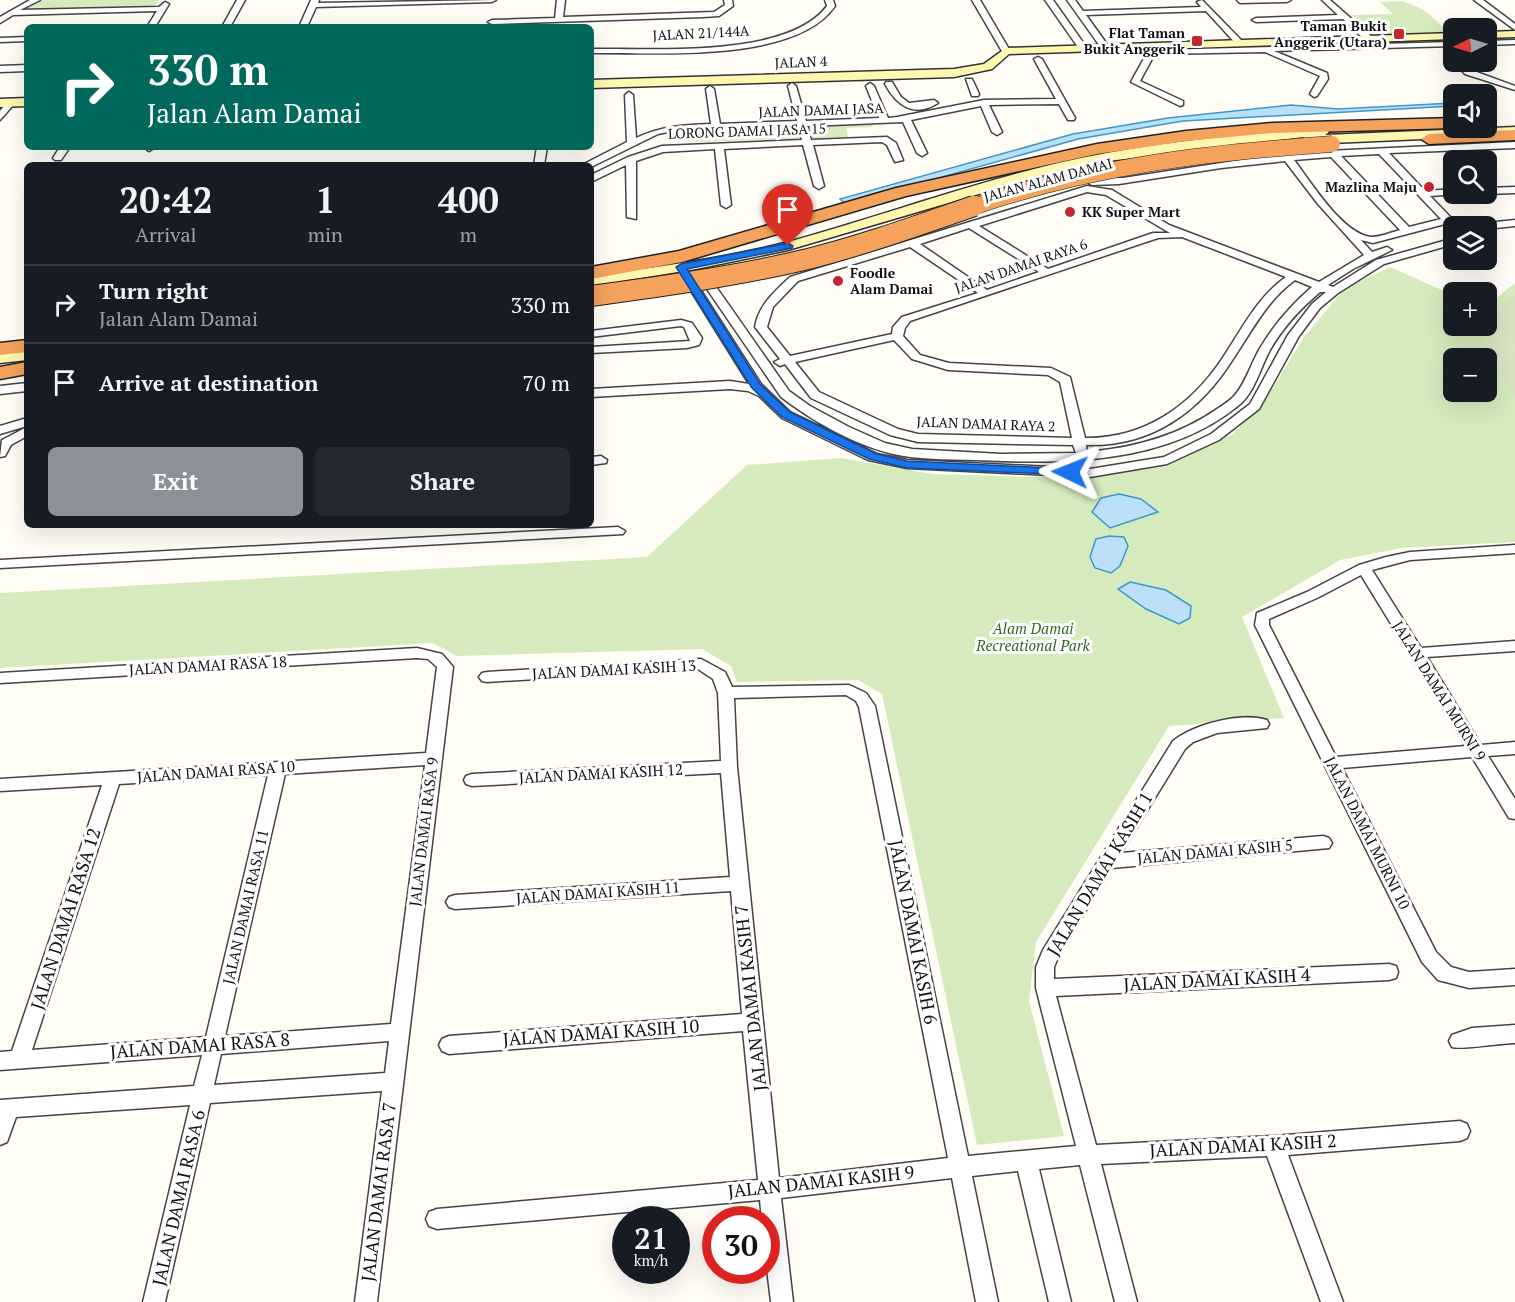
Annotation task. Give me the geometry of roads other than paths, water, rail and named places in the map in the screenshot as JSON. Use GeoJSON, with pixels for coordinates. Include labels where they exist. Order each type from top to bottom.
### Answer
{"type":"FeatureCollection","features":[{"type":"Feature","properties":{"kind":"highway"},"geometry":{"type":"LineString","coordinates":[[1497,123],[1515,123]]}},
{"type":"Feature","properties":{"kind":"highway"},"geometry":{"type":"LineString","coordinates":[[594,272],[682,256],[902,192],[1097,149],[1186,136],[1324,126],[1443,125]]}},
{"type":"Feature","properties":{"kind":"highway"},"geometry":{"type":"LineString","coordinates":[[594,294],[737,274],[807,260],[879,240],[1015,193],[1079,175],[1177,157],[1333,148],[1515,133]]}},
{"type":"Feature","properties":{"kind":"highway"},"geometry":{"type":"LineString","coordinates":[[594,280],[685,262],[967,179]]}},
{"type":"Feature","properties":{"kind":"highway"},"geometry":{"type":"LineString","coordinates":[[0,349],[24,346]]}},
{"type":"Feature","properties":{"kind":"highway"},"geometry":{"type":"LineString","coordinates":[[0,357],[24,353]]}},
{"type":"Feature","properties":{"kind":"highway"},"geometry":{"type":"LineString","coordinates":[[0,366],[24,364]]}},
{"type":"Feature","properties":{"kind":"highway"},"geometry":{"type":"LineString","coordinates":[[0,373],[24,365]]}},
{"type":"Feature","properties":{"kind":"main road"},"geometry":{"type":"LineString","coordinates":[[1497,35],[1515,34]]}},
{"type":"Feature","properties":{"kind":"main road"},"geometry":{"type":"LineString","coordinates":[[1006,51],[1443,36]]}},
{"type":"Feature","properties":{"kind":"main road","name":"JALAN 4"},"geometry":{"type":"LineString","coordinates":[[594,84],[954,73],[988,67],[1006,51]]}},
{"type":"Feature","properties":{"kind":"main road"},"geometry":{"type":"LineString","coordinates":[[5,103],[24,102]]}},
{"type":"Feature","properties":{"kind":"main road","name":"JALAN ALAM DAMAI"},"geometry":{"type":"LineString","coordinates":[[594,293],[788,246],[1059,167],[1107,157],[1268,136],[1443,126]]}},
{"type":"Feature","properties":{"kind":"main road","name":"JALAN ALAM DAMAI"},"geometry":{"type":"LineString","coordinates":[[594,280],[692,271],[811,251],[948,207],[1113,162],[1204,149],[1300,140],[1515,133]]}},
{"type":"Feature","properties":{"kind":"main road"},"geometry":{"type":"LineString","coordinates":[[948,207],[990,205],[1080,182],[1092,184],[1102,177],[1191,157],[1204,149]]}},
{"type":"Feature","properties":{"kind":"street"},"geometry":{"type":"LineString","coordinates":[[0,21],[10,13],[36,0]]}},
{"type":"Feature","properties":{"kind":"street"},"geometry":{"type":"LineString","coordinates":[[153,24],[168,0]]}},
{"type":"Feature","properties":{"kind":"street"},"geometry":{"type":"LineString","coordinates":[[228,24],[241,0]]}},
{"type":"Feature","properties":{"kind":"street"},"geometry":{"type":"LineString","coordinates":[[304,24],[314,3],[371,0]]}},
{"type":"Feature","properties":{"kind":"street"},"geometry":{"type":"LineString","coordinates":[[333,2],[489,0]]}},
{"type":"Feature","properties":{"kind":"street"},"geometry":{"type":"LineString","coordinates":[[559,20],[561,0]]}},
{"type":"Feature","properties":{"kind":"street","name":"JALAN 21/144A"},"geometry":{"type":"LineString","coordinates":[[594,51],[723,47],[762,42],[793,34],[815,24],[831,6],[829,0]]}},
{"type":"Feature","properties":{"kind":"street"},"geometry":{"type":"LineString","coordinates":[[976,0],[1006,51]]}},
{"type":"Feature","properties":{"kind":"street"},"geometry":{"type":"LineString","coordinates":[[1049,0],[1083,48]]}},
{"type":"Feature","properties":{"kind":"street"},"geometry":{"type":"LineString","coordinates":[[1200,0],[1240,43]]}},
{"type":"Feature","properties":{"kind":"street"},"geometry":{"type":"LineString","coordinates":[[1240,1],[1287,0]]}},
{"type":"Feature","properties":{"kind":"street"},"geometry":{"type":"LineString","coordinates":[[1326,0],[1370,39]]}},
{"type":"Feature","properties":{"kind":"street"},"geometry":{"type":"LineString","coordinates":[[1478,0],[1515,28]]}},
{"type":"Feature","properties":{"kind":"street"},"geometry":{"type":"LineString","coordinates":[[1072,2],[1108,3]]}},
{"type":"Feature","properties":{"kind":"street"},"geometry":{"type":"LineString","coordinates":[[1072,2],[1105,47]]}},
{"type":"Feature","properties":{"kind":"street"},"geometry":{"type":"LineString","coordinates":[[492,22],[716,14],[728,3]]}},
{"type":"Feature","properties":{"kind":"street"},"geometry":{"type":"LineString","coordinates":[[10,13],[162,9]]}},
{"type":"Feature","properties":{"kind":"street"},"geometry":{"type":"LineString","coordinates":[[1080,14],[1208,9]]}},
{"type":"Feature","properties":{"kind":"street"},"geometry":{"type":"LineString","coordinates":[[1256,20],[1345,17]]}},
{"type":"Feature","properties":{"kind":"street"},"geometry":{"type":"LineString","coordinates":[[0,40],[24,39]]}},
{"type":"Feature","properties":{"kind":"street"},"geometry":{"type":"LineString","coordinates":[[1497,43],[1515,42]]}},
{"type":"Feature","properties":{"kind":"street"},"geometry":{"type":"LineString","coordinates":[[1180,102],[1135,82],[1150,55],[1159,52],[1443,44]]}},
{"type":"Feature","properties":{"kind":"street"},"geometry":{"type":"LineString","coordinates":[[1262,49],[1324,75],[1324,79],[1314,94]]}},
{"type":"Feature","properties":{"kind":"street"},"geometry":{"type":"LineString","coordinates":[[1038,59],[1071,118]]}},
{"type":"Feature","properties":{"kind":"street"},"geometry":{"type":"LineString","coordinates":[[0,69],[24,68]]}},
{"type":"Feature","properties":{"kind":"street"},"geometry":{"type":"LineString","coordinates":[[1468,72],[1514,88]]}},
{"type":"Feature","properties":{"kind":"street"},"geometry":{"type":"LineString","coordinates":[[969,81],[975,94]]}},
{"type":"Feature","properties":{"kind":"street"},"geometry":{"type":"LineString","coordinates":[[889,84],[898,101],[903,105],[921,106],[955,98]]}},
{"type":"Feature","properties":{"kind":"street"},"geometry":{"type":"LineString","coordinates":[[792,86],[819,186]]}},
{"type":"Feature","properties":{"kind":"street"},"geometry":{"type":"LineString","coordinates":[[870,86],[885,121]]}},
{"type":"Feature","properties":{"kind":"street"},"geometry":{"type":"LineString","coordinates":[[710,89],[716,127]]}},
{"type":"Feature","properties":{"kind":"street"},"geometry":{"type":"LineString","coordinates":[[1044,91],[1056,91]]}},
{"type":"Feature","properties":{"kind":"street"},"geometry":{"type":"LineString","coordinates":[[965,96],[1033,92]]}},
{"type":"Feature","properties":{"kind":"street"},"geometry":{"type":"LineString","coordinates":[[629,95],[632,143]]}},
{"type":"Feature","properties":{"kind":"street","name":"JALAN DAMAI JASA"},"geometry":{"type":"LineString","coordinates":[[593,162],[662,130],[885,121],[984,103],[1062,100]]}},
{"type":"Feature","properties":{"kind":"street"},"geometry":{"type":"LineString","coordinates":[[0,117],[5,103]]}},
{"type":"Feature","properties":{"kind":"street"},"geometry":{"type":"LineString","coordinates":[[984,103],[997,132]]}},
{"type":"Feature","properties":{"kind":"street"},"geometry":{"type":"LineString","coordinates":[[906,119],[922,153]]}},
{"type":"Feature","properties":{"kind":"street","name":"LORONG DAMAI JASA 15"},"geometry":{"type":"LineString","coordinates":[[594,178],[631,159],[662,148],[884,139],[891,143],[898,160]]}},
{"type":"Feature","properties":{"kind":"street"},"geometry":{"type":"LineString","coordinates":[[1092,184],[1116,183],[1171,171],[1333,148],[1381,150],[1515,145]]}},
{"type":"Feature","properties":{"kind":"street"},"geometry":{"type":"LineString","coordinates":[[719,146],[726,205]]}},
{"type":"Feature","properties":{"kind":"street"},"geometry":{"type":"LineString","coordinates":[[1333,148],[1382,207],[1407,231]]}},
{"type":"Feature","properties":{"kind":"street"},"geometry":{"type":"LineString","coordinates":[[58,158],[64,150]]}},
{"type":"Feature","properties":{"kind":"street"},"geometry":{"type":"LineString","coordinates":[[1381,150],[1443,217]]}},
{"type":"Feature","properties":{"kind":"street"},"geometry":{"type":"LineString","coordinates":[[1286,156],[1347,232],[1370,256]]}},
{"type":"Feature","properties":{"kind":"street"},"geometry":{"type":"LineString","coordinates":[[631,159],[632,217]]}},
{"type":"Feature","properties":{"kind":"street"},"geometry":{"type":"LineString","coordinates":[[1109,192],[1116,183]]}},
{"type":"Feature","properties":{"kind":"street"},"geometry":{"type":"LineString","coordinates":[[1092,184],[1109,192],[1161,231]]}},
{"type":"Feature","properties":{"kind":"street","name":"JALAN DAMAI RAYA 2"},"geometry":{"type":"LineString","coordinates":[[1092,184],[794,279],[783,288],[763,315],[760,324],[815,395],[894,432],[918,438],[1077,443],[1123,438],[1160,425],[1187,409],[1214,381],[1256,313],[1283,284],[1294,276]]}},
{"type":"Feature","properties":{"kind":"street"},"geometry":{"type":"LineString","coordinates":[[1497,191],[1515,190]]}},
{"type":"Feature","properties":{"kind":"street"},"geometry":{"type":"LineString","coordinates":[[1422,194],[1443,193]]}},
{"type":"Feature","properties":{"kind":"street"},"geometry":{"type":"LineString","coordinates":[[1497,225],[1515,223]]}},
{"type":"Feature","properties":{"kind":"street"},"geometry":{"type":"LineString","coordinates":[[969,224],[1047,273]]}},
{"type":"Feature","properties":{"kind":"street"},"geometry":{"type":"LineString","coordinates":[[1347,232],[1373,240],[1407,231],[1443,227]]}},
{"type":"Feature","properties":{"kind":"street"},"geometry":{"type":"LineString","coordinates":[[692,271],[785,394],[798,405],[881,446],[911,453],[994,458],[1083,458],[1151,446],[1197,428],[1237,400],[1276,330],[1300,302],[1320,286],[1370,256],[1443,229]]}},
{"type":"Feature","properties":{"kind":"street"},"geometry":{"type":"LineString","coordinates":[[1497,232],[1515,230]]}},
{"type":"Feature","properties":{"kind":"street","name":"JALAN DAMAI RAYA 6"},"geometry":{"type":"LineString","coordinates":[[897,336],[899,327],[906,319],[1047,273],[1161,231],[1196,239],[1334,291]]}},
{"type":"Feature","properties":{"kind":"street"},"geometry":{"type":"LineString","coordinates":[[912,243],[986,294]]}},
{"type":"Feature","properties":{"kind":"street"},"geometry":{"type":"LineString","coordinates":[[692,271],[752,378],[762,393],[786,415],[873,457],[907,464],[1090,473],[1167,460],[1215,437],[1255,406],[1294,335],[1316,306],[1334,291],[1380,262],[1443,244]]}},
{"type":"Feature","properties":{"kind":"street"},"geometry":{"type":"LineString","coordinates":[[594,334],[681,323],[688,325],[696,338],[695,343],[687,345],[594,350]]}},
{"type":"Feature","properties":{"kind":"street"},"geometry":{"type":"LineString","coordinates":[[752,378],[787,359],[897,336],[916,357],[939,364],[1051,372],[1066,380],[1077,443],[1083,458]]}},
{"type":"Feature","properties":{"kind":"street"},"geometry":{"type":"LineString","coordinates":[[594,384],[728,377],[738,370],[739,358]]}},
{"type":"Feature","properties":{"kind":"street"},"geometry":{"type":"LineString","coordinates":[[594,393],[730,385],[751,388],[762,393]]}},
{"type":"Feature","properties":{"kind":"street"},"geometry":{"type":"LineString","coordinates":[[0,390],[24,387]]}},
{"type":"Feature","properties":{"kind":"street"},"geometry":{"type":"LineString","coordinates":[[0,430],[24,423]]}},
{"type":"Feature","properties":{"kind":"street"},"geometry":{"type":"LineString","coordinates":[[0,453],[6,443],[24,433]]}},
{"type":"Feature","properties":{"kind":"street"},"geometry":{"type":"LineString","coordinates":[[0,564],[618,531]]}},
{"type":"Feature","properties":{"kind":"street"},"geometry":{"type":"LineString","coordinates":[[1364,568],[1410,556],[1515,549]]}},
{"type":"Feature","properties":{"kind":"street","name":"JALAN DAMAI MURNI 10"},"geometry":{"type":"LineString","coordinates":[[1364,568],[1312,595],[1262,616],[1262,625],[1429,957],[1445,975],[1469,980],[1515,977]]}},
{"type":"Feature","properties":{"kind":"street","name":"JALAN DAMAI MURNI 9"},"geometry":{"type":"LineString","coordinates":[[1364,568],[1515,813]]}},
{"type":"Feature","properties":{"kind":"street"},"geometry":{"type":"LineString","coordinates":[[1416,653],[1515,646]]}},
{"type":"Feature","properties":{"kind":"street","name":"JALAN DAMAI RASA 18"},"geometry":{"type":"LineString","coordinates":[[1,680],[417,653]]}},
{"type":"Feature","properties":{"kind":"street","name":"JALAN DAMAI RASA 9"},"geometry":{"type":"LineString","coordinates":[[393,1081],[445,667],[443,661],[436,656],[417,653]]}},
{"type":"Feature","properties":{"kind":"street","name":"JALAN DAMAI KASIH 13"},"geometry":{"type":"LineString","coordinates":[[487,677],[701,664],[720,676],[726,693]]}},
{"type":"Feature","properties":{"kind":"street","name":"JALAN DAMAI KASIH 6"},"geometry":{"type":"LineString","coordinates":[[726,693],[849,690],[861,697],[867,706],[987,1302]]}},
{"type":"Feature","properties":{"kind":"street","name":"JALAN DAMAI KASIH 7"},"geometry":{"type":"LineString","coordinates":[[726,693],[729,767],[752,1022],[782,1302]]}},
{"type":"Feature","properties":{"kind":"street","name":"JALAN DAMAI KASIH 1"},"geometry":{"type":"LineString","coordinates":[[1126,1302],[1086,1155],[1045,988],[1045,967],[1052,950],[1179,745],[1189,735],[1221,726],[1261,724]]}},
{"type":"Feature","properties":{"kind":"street"},"geometry":{"type":"LineString","coordinates":[[1332,763],[1515,748]]}},
{"type":"Feature","properties":{"kind":"street","name":"JALAN DAMAI RASA 10"},"geometry":{"type":"LineString","coordinates":[[0,785],[433,759]]}},
{"type":"Feature","properties":{"kind":"street","name":"JALAN DAMAI KASIH 12"},"geometry":{"type":"LineString","coordinates":[[472,780],[729,767]]}},
{"type":"Feature","properties":{"kind":"street","name":"JALAN DAMAI RASA 11"},"geometry":{"type":"LineString","coordinates":[[204,1094],[278,768]]}},
{"type":"Feature","properties":{"kind":"street","name":"JALAN DAMAI RASA 12"},"geometry":{"type":"LineString","coordinates":[[9,1060],[113,778]]}},
{"type":"Feature","properties":{"kind":"street","name":"JALAN DAMAI KASIH 5"},"geometry":{"type":"LineString","coordinates":[[1108,861],[1323,843]]}},
{"type":"Feature","properties":{"kind":"street","name":"JALAN DAMAI KASIH 11"},"geometry":{"type":"LineString","coordinates":[[455,902],[740,883]]}},
{"type":"Feature","properties":{"kind":"street","name":"JALAN DAMAI KASIH 4"},"geometry":{"type":"LineString","coordinates":[[1045,988],[1389,972]]}},
{"type":"Feature","properties":{"kind":"street","name":"JALAN DAMAI KASIH 10"},"geometry":{"type":"LineString","coordinates":[[449,1045],[752,1022]]}},
{"type":"Feature","properties":{"kind":"street","name":"JALAN DAMAI RASA 8"},"geometry":{"type":"LineString","coordinates":[[9,1060],[399,1032]]}},
{"type":"Feature","properties":{"kind":"street"},"geometry":{"type":"LineString","coordinates":[[1459,1041],[1472,1037],[1515,1034]]}},
{"type":"Feature","properties":{"kind":"street"},"geometry":{"type":"LineString","coordinates":[[0,1135],[4,1109],[393,1081]]}},
{"type":"Feature","properties":{"kind":"street","name":"JALAN DAMAI RASA 7"},"geometry":{"type":"LineString","coordinates":[[366,1302],[393,1081]]}},
{"type":"Feature","properties":{"kind":"street","name":"JALAN DAMAI RASA 6"},"geometry":{"type":"LineString","coordinates":[[154,1302],[204,1094]]}},
{"type":"Feature","properties":{"kind":"street","name":"JALAN DAMAI KASIH 2"},"geometry":{"type":"LineString","coordinates":[[1026,1161],[1086,1155],[1274,1146],[1460,1131]]}},
{"type":"Feature","properties":{"kind":"street"},"geometry":{"type":"LineString","coordinates":[[1274,1146],[1332,1302]]}},
{"type":"Feature","properties":{"kind":"street"},"geometry":{"type":"LineString","coordinates":[[1026,1161],[1060,1302]]}},
{"type":"Feature","properties":{"kind":"street","name":"JALAN DAMAI KASIH 9"},"geometry":{"type":"LineString","coordinates":[[437,1219],[771,1189],[890,1174],[1026,1161]]}},
{"type":"Feature","properties":{"kind":"water"},"geometry":{"type":"Polygon","coordinates":[[[1443,104],[1443,107],[1183,121],[1078,139],[846,204],[840,199],[1073,134],[1168,118],[1291,105],[1338,109],[1443,104]]]}},
{"type":"Feature","properties":{"kind":"water"},"geometry":{"type":"Polygon","coordinates":[[[1119,494],[1141,499],[1158,512],[1110,528],[1092,512],[1101,498],[1119,494]]]}},
{"type":"Feature","properties":{"kind":"water"},"geometry":{"type":"Polygon","coordinates":[[[1109,536],[1124,537],[1128,546],[1120,566],[1111,573],[1095,568],[1090,557],[1096,539],[1109,536]]]}},
{"type":"Feature","properties":{"kind":"water"},"geometry":{"type":"Polygon","coordinates":[[[1130,582],[1166,590],[1191,606],[1190,618],[1179,624],[1146,609],[1118,589],[1130,582]]]}},
{"type":"Feature","properties":{"kind":"place","name":"Taman Bukit Anggerik (Utara)"},"geometry":{"type":"Point","coordinates":[1399,34]}},
{"type":"Feature","properties":{"kind":"place","name":"Flat Taman Bukit Anggerik"},"geometry":{"type":"Point","coordinates":[1197,41]}},
{"type":"Feature","properties":{"kind":"place","name":"Mazlina Maju"},"geometry":{"type":"Point","coordinates":[1429,187]}},
{"type":"Feature","properties":{"kind":"place","name":"KK Super Mart"},"geometry":{"type":"Point","coordinates":[1070,212]}},
{"type":"Feature","properties":{"kind":"place","name":"Foodle Alam Damai"},"geometry":{"type":"Point","coordinates":[838,281]}},
{"type":"Feature","properties":{"kind":"park label","name":"Alam Damai Recreational Park"},"geometry":{"type":"Point","coordinates":[1033,638]}}]}
